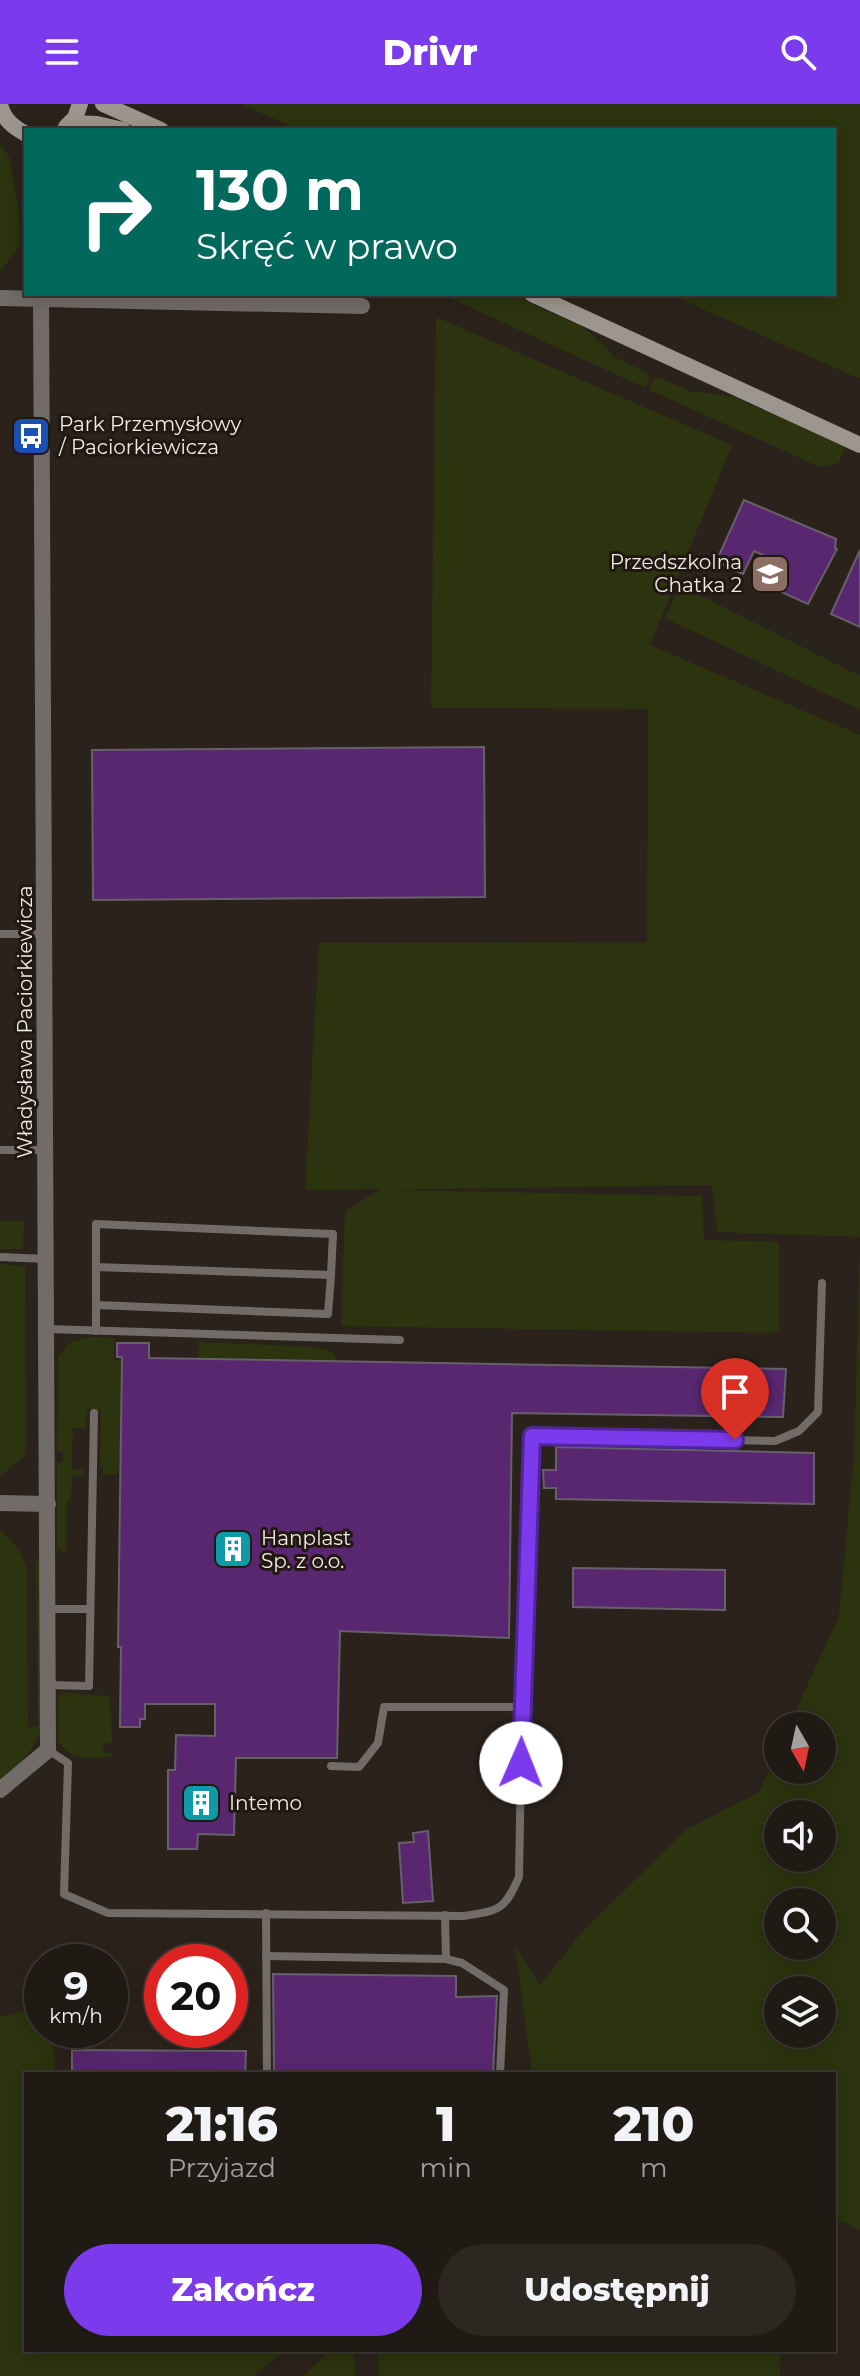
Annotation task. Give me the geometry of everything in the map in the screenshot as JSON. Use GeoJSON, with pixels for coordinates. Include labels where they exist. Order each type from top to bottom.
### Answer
{"type":"FeatureCollection","features":[{"type":"Feature","properties":{"kind":"street"},"geometry":{"type":"LineString","coordinates":[[0,104],[7,120],[24,133]]}},
{"type":"Feature","properties":{"kind":"street"},"geometry":{"type":"LineString","coordinates":[[66,126],[80,104]]}},
{"type":"Feature","properties":{"kind":"street"},"geometry":{"type":"LineString","coordinates":[[103,104],[157,128]]}},
{"type":"Feature","properties":{"kind":"street"},"geometry":{"type":"LineString","coordinates":[[66,126],[97,124],[114,128]]}},
{"type":"Feature","properties":{"kind":"street"},"geometry":{"type":"LineString","coordinates":[[536,296],[860,445]]}},
{"type":"Feature","properties":{"kind":"street","name":"Władysława Paciorkiewicza"},"geometry":{"type":"LineString","coordinates":[[41,297],[48,1750]]}},
{"type":"Feature","properties":{"kind":"street"},"geometry":{"type":"LineString","coordinates":[[0,298],[362,306]]}},
{"type":"Feature","properties":{"kind":"street"},"geometry":{"type":"LineString","coordinates":[[0,1503],[48,1504]]}},
{"type":"Feature","properties":{"kind":"street"},"geometry":{"type":"LineString","coordinates":[[0,1790],[48,1750]]}},
{"type":"Feature","properties":{"kind":"lane"},"geometry":{"type":"LineString","coordinates":[[0,934],[44,934]]}},
{"type":"Feature","properties":{"kind":"lane"},"geometry":{"type":"LineString","coordinates":[[0,1150],[46,1150]]}},
{"type":"Feature","properties":{"kind":"lane"},"geometry":{"type":"LineString","coordinates":[[96,1305],[328,1314],[333,1234],[96,1224],[96,1305],[96,1331]]}},
{"type":"Feature","properties":{"kind":"lane"},"geometry":{"type":"LineString","coordinates":[[0,1257],[47,1259]]}},
{"type":"Feature","properties":{"kind":"lane"},"geometry":{"type":"LineString","coordinates":[[96,1267],[331,1275]]}},
{"type":"Feature","properties":{"kind":"lane"},"geometry":{"type":"LineString","coordinates":[[48,1750],[68,1763],[64,1894],[108,1913],[464,1916],[491,1911],[508,1901],[519,1877],[532,1436],[775,1441],[799,1431],[818,1412],[822,1283]]}},
{"type":"Feature","properties":{"kind":"lane"},"geometry":{"type":"LineString","coordinates":[[47,1329],[400,1340]]}},
{"type":"Feature","properties":{"kind":"lane"},"geometry":{"type":"LineString","coordinates":[[48,1685],[89,1686],[94,1413]]}},
{"type":"Feature","properties":{"kind":"lane"},"geometry":{"type":"LineString","coordinates":[[48,1609],[90,1609]]}},
{"type":"Feature","properties":{"kind":"lane"},"geometry":{"type":"LineString","coordinates":[[331,1766],[359,1767],[378,1743],[384,1707],[522,1707]]}},
{"type":"Feature","properties":{"kind":"lane"},"geometry":{"type":"LineString","coordinates":[[266,1913],[267,2072]]}},
{"type":"Feature","properties":{"kind":"lane"},"geometry":{"type":"LineString","coordinates":[[445,1915],[446,1959]]}},
{"type":"Feature","properties":{"kind":"lane"},"geometry":{"type":"LineString","coordinates":[[266,1956],[446,1959],[462,1963],[504,1990],[500,2072]]}},
{"type":"Feature","properties":{"kind":"green space"},"geometry":{"type":"Polygon","coordinates":[[[241,104],[860,104],[860,379],[673,296],[836,296],[836,128],[295,128],[241,104]]]}},
{"type":"Feature","properties":{"kind":"green space"},"geometry":{"type":"Polygon","coordinates":[[[0,144],[10,158],[20,241],[19,247],[0,272],[0,144]]]}},
{"type":"Feature","properties":{"kind":"green space"},"geometry":{"type":"Polygon","coordinates":[[[445,296],[515,296],[583,327],[611,352],[610,355],[648,373],[650,377],[645,388],[445,296]]]}},
{"type":"Feature","properties":{"kind":"green space"},"geometry":{"type":"Polygon","coordinates":[[[436,317],[732,445],[650,645],[860,735],[860,1237],[717,1232],[712,1185],[382,1190],[702,1196],[704,1240],[779,1242],[779,1329],[773,1333],[341,1326],[345,1211],[381,1189],[305,1190],[319,943],[647,942],[648,709],[431,708],[436,317]]]}},
{"type":"Feature","properties":{"kind":"green space"},"geometry":{"type":"Polygon","coordinates":[[[658,377],[694,393],[737,398],[845,447],[839,463],[820,467],[649,390],[653,379],[658,377]]]}},
{"type":"Feature","properties":{"kind":"green space"},"geometry":{"type":"Polygon","coordinates":[[[680,585],[860,676],[860,710],[665,618],[680,585]]]}},
{"type":"Feature","properties":{"kind":"green space"},"geometry":{"type":"Polygon","coordinates":[[[0,1221],[24,1221],[23,1249],[0,1249],[0,1221]]]}},
{"type":"Feature","properties":{"kind":"green space"},"geometry":{"type":"Polygon","coordinates":[[[860,1243],[860,2231],[836,2221],[836,2072],[532,2072],[515,1946],[540,1985],[582,1932],[687,1829],[759,1792],[764,1781],[764,1784],[836,1784],[836,1712],[795,1712],[839,1616],[854,1453],[860,1243]]]}},
{"type":"Feature","properties":{"kind":"green space"},"geometry":{"type":"Polygon","coordinates":[[[0,1264],[25,1267],[26,1448],[23,1458],[0,1476],[0,1264]]]}},
{"type":"Feature","properties":{"kind":"green space"},"geometry":{"type":"Polygon","coordinates":[[[89,1337],[114,1338],[114,1360],[121,1360],[120,1469],[116,1474],[103,1475],[103,1468],[100,1468],[101,1410],[87,1409],[86,1428],[73,1428],[72,1469],[84,1470],[84,1475],[72,1476],[71,1501],[67,1501],[66,1553],[62,1553],[57,1549],[57,1463],[63,1462],[63,1453],[57,1452],[58,1357],[69,1343],[89,1337]]]}},
{"type":"Feature","properties":{"kind":"green space"},"geometry":{"type":"Polygon","coordinates":[[[199,1342],[317,1347],[332,1352],[338,1360],[198,1358],[199,1342]]]}},
{"type":"Feature","properties":{"kind":"green space"},"geometry":{"type":"Polygon","coordinates":[[[0,1529],[20,1551],[27,1569],[28,1727],[38,1726],[36,1560],[39,1560],[40,1727],[31,1751],[0,1780],[0,1529]]]}},
{"type":"Feature","properties":{"kind":"green space"},"geometry":{"type":"Polygon","coordinates":[[[64,1693],[110,1696],[112,1743],[106,1743],[102,1748],[105,1753],[112,1753],[112,1757],[82,1757],[63,1747],[58,1740],[58,1698],[64,1693]]]}},
{"type":"Feature","properties":{"kind":"green space"},"geometry":{"type":"Polygon","coordinates":[[[24,2011],[24,2048],[55,2048],[54,2072],[24,2072],[24,2352],[284,2352],[254,2376],[0,2376],[0,2017],[24,2011]]]}},
{"type":"Feature","properties":{"kind":"green space"},"geometry":{"type":"Polygon","coordinates":[[[329,2352],[354,2352],[355,2376],[303,2376],[329,2352]]]}},
{"type":"Feature","properties":{"kind":"green space"},"geometry":{"type":"Polygon","coordinates":[[[378,2352],[781,2352],[780,2376],[378,2376],[378,2352]]]}},
{"type":"Feature","properties":{"kind":"building"},"geometry":{"type":"Polygon","coordinates":[[[744,500],[836,539],[837,549],[808,604],[768,586],[777,561],[754,551],[743,574],[716,562],[744,500]]]}},
{"type":"Feature","properties":{"kind":"building"},"geometry":{"type":"Polygon","coordinates":[[[860,550],[860,627],[831,614],[860,550]]]}},
{"type":"Feature","properties":{"kind":"building"},"geometry":{"type":"Polygon","coordinates":[[[484,747],[485,897],[93,900],[92,750],[484,747]]]}},
{"type":"Feature","properties":{"kind":"building"},"geometry":{"type":"Polygon","coordinates":[[[117,1343],[149,1343],[149,1358],[786,1369],[783,1417],[512,1413],[509,1638],[340,1631],[337,1758],[236,1758],[234,1835],[198,1834],[197,1849],[168,1849],[168,1770],[175,1770],[176,1735],[215,1736],[215,1704],[145,1704],[145,1719],[140,1719],[140,1727],[120,1727],[121,1647],[118,1647],[122,1357],[117,1357],[117,1343]]]}},
{"type":"Feature","properties":{"kind":"building"},"geometry":{"type":"Polygon","coordinates":[[[556,1447],[814,1453],[814,1504],[556,1499],[556,1488],[544,1488],[543,1470],[556,1470],[556,1447]]]}},
{"type":"Feature","properties":{"kind":"building"},"geometry":{"type":"Polygon","coordinates":[[[573,1568],[725,1570],[725,1610],[573,1607],[573,1568]]]}},
{"type":"Feature","properties":{"kind":"building"},"geometry":{"type":"Polygon","coordinates":[[[428,1831],[433,1901],[403,1903],[399,1843],[414,1842],[413,1833],[428,1831]]]}},
{"type":"Feature","properties":{"kind":"building"},"geometry":{"type":"Polygon","coordinates":[[[273,1974],[456,1976],[456,1997],[497,1996],[493,2072],[274,2072],[273,1974]]]}},
{"type":"Feature","properties":{"kind":"building"},"geometry":{"type":"Polygon","coordinates":[[[72,2050],[246,2051],[245,2072],[72,2072],[72,2050]]]}},
{"type":"Feature","properties":{"kind":"place","name":"Park Przemysłowy / Paciorkiewicza"},"geometry":{"type":"Point","coordinates":[31,436]}},
{"type":"Feature","properties":{"kind":"place","name":"Przedszkolna Chatka 2"},"geometry":{"type":"Point","coordinates":[770,574]}},
{"type":"Feature","properties":{"kind":"place","name":"Hanplast Sp. z o.o."},"geometry":{"type":"Point","coordinates":[233,1549]}},
{"type":"Feature","properties":{"kind":"place","name":"Intemo"},"geometry":{"type":"Point","coordinates":[201,1803]}},
{"type":"Feature","properties":{"kind":"route"},"geometry":{"type":"LineString","coordinates":[[521,1763],[532,1436],[735,1440]]}}]}
